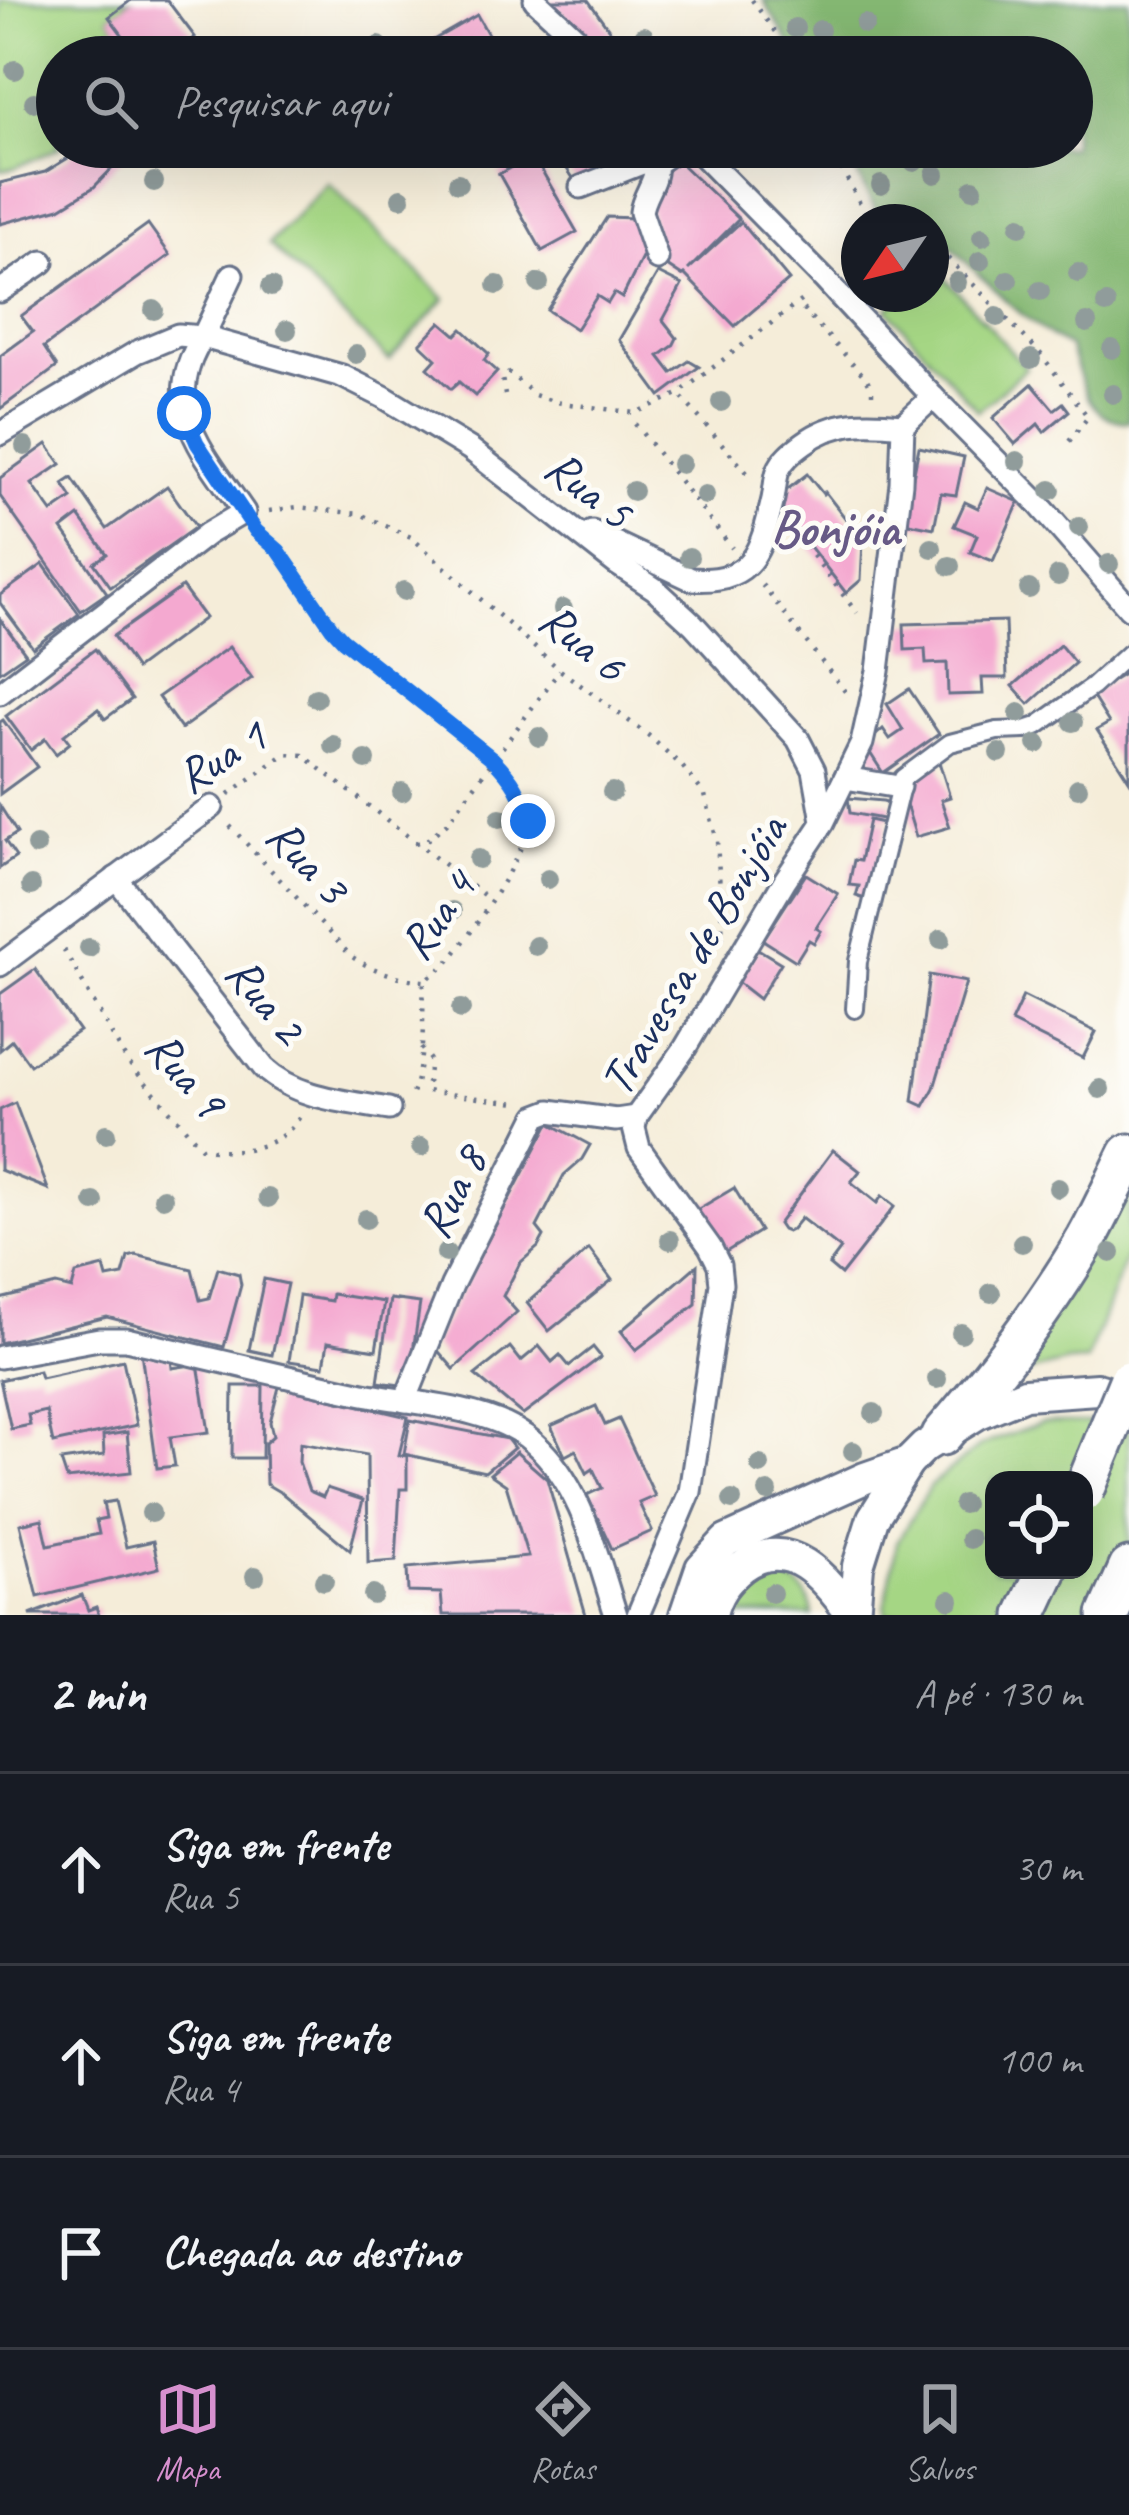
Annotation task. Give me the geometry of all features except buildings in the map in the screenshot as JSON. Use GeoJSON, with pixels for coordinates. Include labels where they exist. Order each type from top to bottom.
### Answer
{"type":"FeatureCollection","features":[{"type":"Feature","properties":{"kind":"highway"},"geometry":{"type":"LineString","coordinates":[[942,1435],[1052,1293],[1129,1154]]}},
{"type":"Feature","properties":{"kind":"highway"},"geometry":{"type":"LineString","coordinates":[[1092,1471],[1129,1381]]}},
{"type":"Feature","properties":{"kind":"highway"},"geometry":{"type":"LineString","coordinates":[[1108,1615],[1129,1568]]}},
{"type":"Feature","properties":{"kind":"highway"},"geometry":{"type":"LineString","coordinates":[[1026,1615],[1043,1579]]}},
{"type":"Feature","properties":{"kind":"main road"},"geometry":{"type":"LineString","coordinates":[[685,1615],[700,1568],[727,1541],[908,1462],[976,1414],[1025,1394],[1053,1390],[1096,1389],[1129,1398]]}},
{"type":"Feature","properties":{"kind":"main road"},"geometry":{"type":"LineString","coordinates":[[853,1615],[858,1566],[873,1518],[908,1462]]}},
{"type":"Feature","properties":{"kind":"main road"},"geometry":{"type":"LineString","coordinates":[[711,1615],[722,1586],[737,1570],[774,1553],[815,1570],[853,1615]]}},
{"type":"Feature","properties":{"kind":"street"},"geometry":{"type":"LineString","coordinates":[[535,0],[574,36]]}},
{"type":"Feature","properties":{"kind":"street"},"geometry":{"type":"LineString","coordinates":[[580,188],[632,168]]}},
{"type":"Feature","properties":{"kind":"street"},"geometry":{"type":"LineString","coordinates":[[655,168],[641,212],[657,259]]}},
{"type":"Feature","properties":{"kind":"street"},"geometry":{"type":"LineString","coordinates":[[715,168],[1035,500],[1129,608]]}},
{"type":"Feature","properties":{"kind":"street"},"geometry":{"type":"LineString","coordinates":[[0,291],[44,262]]}},
{"type":"Feature","properties":{"kind":"street"},"geometry":{"type":"LineString","coordinates":[[0,693],[196,542],[244,512],[197,443],[184,413],[183,386],[190,356],[232,275]]}},
{"type":"Feature","properties":{"kind":"street"},"geometry":{"type":"LineString","coordinates":[[0,434],[136,352],[178,335],[203,337]]}},
{"type":"Feature","properties":{"kind":"street","name":"Rua 5"},"geometry":{"type":"LineString","coordinates":[[203,337],[341,376],[384,397],[470,449],[673,604],[798,739],[814,770],[823,823]]}},
{"type":"Feature","properties":{"kind":"street"},"geometry":{"type":"LineString","coordinates":[[552,512],[679,574],[724,578],[747,567],[757,554],[778,472],[786,458],[825,430],[861,421],[903,425],[933,397]]}},
{"type":"Feature","properties":{"kind":"street","name":"Travessa de Bonjóia"},"geometry":{"type":"LineString","coordinates":[[638,1615],[690,1492],[721,1284],[718,1265],[703,1236],[639,1148],[636,1117],[685,1048],[823,823],[862,743],[878,671],[901,483],[903,425]]}},
{"type":"Feature","properties":{"kind":"street"},"geometry":{"type":"LineString","coordinates":[[855,1009],[858,961],[899,787],[910,770],[950,743],[1037,727],[1129,653]]}},
{"type":"Feature","properties":{"kind":"street"},"geometry":{"type":"LineString","coordinates":[[845,778],[899,787]]}},
{"type":"Feature","properties":{"kind":"street","name":"Rua 1"},"geometry":{"type":"LineString","coordinates":[[0,965],[212,807]]}},
{"type":"Feature","properties":{"kind":"street","name":"Rua 2"},"geometry":{"type":"LineString","coordinates":[[116,878],[277,1080],[314,1095],[389,1109]]}},
{"type":"Feature","properties":{"kind":"street"},"geometry":{"type":"LineString","coordinates":[[550,1111],[616,1120],[636,1117]]}},
{"type":"Feature","properties":{"kind":"street","name":"Rua 8"},"geometry":{"type":"LineString","coordinates":[[405,1401],[452,1285],[537,1116],[550,1111]]}},
{"type":"Feature","properties":{"kind":"street"},"geometry":{"type":"LineString","coordinates":[[0,1357],[99,1339],[127,1339],[503,1424],[534,1443],[570,1487],[616,1615]]}},
{"type":"Feature","properties":{"kind":"path"},"geometry":{"type":"LineString","coordinates":[[752,0],[778,36]]}},
{"type":"Feature","properties":{"kind":"path"},"geometry":{"type":"LineString","coordinates":[[841,168],[860,204]]}},
{"type":"Feature","properties":{"kind":"path"},"geometry":{"type":"LineString","coordinates":[[949,259],[1040,353],[1088,417],[1066,444]]}},
{"type":"Feature","properties":{"kind":"path"},"geometry":{"type":"LineString","coordinates":[[505,395],[502,378],[509,373],[536,395],[555,402],[641,411],[678,394],[825,280]]}},
{"type":"Feature","properties":{"kind":"path"},"geometry":{"type":"LineString","coordinates":[[803,309],[867,379],[872,402],[861,421]]}},
{"type":"Feature","properties":{"kind":"path","name":"Rua 6"},"geometry":{"type":"LineString","coordinates":[[244,512],[297,507],[360,514],[411,537],[560,670],[649,735],[682,766],[705,795],[717,841],[720,919],[729,973]]}},
{"type":"Feature","properties":{"kind":"path","name":"Rua 4"},"geometry":{"type":"LineString","coordinates":[[244,512],[256,531],[279,551],[343,640],[493,759],[523,795],[528,821],[520,850],[448,962],[424,981],[421,1048]]}},
{"type":"Feature","properties":{"kind":"path"},"geometry":{"type":"LineString","coordinates":[[415,844],[447,823],[560,670]]}},
{"type":"Feature","properties":{"kind":"path","name":"Rua 1"},"geometry":{"type":"LineString","coordinates":[[212,807],[285,754],[304,755],[490,900]]}},
{"type":"Feature","properties":{"kind":"path","name":"Rua 3"},"geometry":{"type":"LineString","coordinates":[[212,807],[351,956],[362,964],[424,981]]}},
{"type":"Feature","properties":{"kind":"path","name":"Rua 9"},"geometry":{"type":"LineString","coordinates":[[51,927],[127,1061],[203,1149],[262,1147],[294,1127],[314,1095]]}},
{"type":"Feature","properties":{"kind":"path"},"geometry":{"type":"LineString","coordinates":[[389,1109],[411,1096],[421,1048]]}},
{"type":"Feature","properties":{"kind":"path"},"geometry":{"type":"LineString","coordinates":[[421,1048],[430,1060],[426,1091],[550,1111]]}},
{"type":"Feature","properties":{"kind":"green space"},"geometry":{"type":"Polygon","coordinates":[[[0,0],[131,0],[109,17],[123,36],[36,36],[36,158],[0,170],[0,0]]]}},
{"type":"Feature","properties":{"kind":"green space"},"geometry":{"type":"Polygon","coordinates":[[[763,0],[1129,0],[1129,422],[1114,420],[1094,407],[1069,347],[1018,311],[949,245],[949,204],[873,204],[854,168],[1093,168],[1093,36],[785,36],[763,0]]]}},
{"type":"Feature","properties":{"kind":"green space"},"geometry":{"type":"Polygon","coordinates":[[[328,183],[445,299],[389,360],[269,244],[328,183]]]}},
{"type":"Feature","properties":{"kind":"green space"},"geometry":{"type":"Polygon","coordinates":[[[949,282],[1026,368],[978,411],[890,312],[949,312],[949,282]]]}},
{"type":"Feature","properties":{"kind":"green space"},"geometry":{"type":"Polygon","coordinates":[[[1129,1173],[1129,1249],[1087,1361],[1008,1377],[1129,1173]]]}},
{"type":"Feature","properties":{"kind":"green space"},"geometry":{"type":"Polygon","coordinates":[[[1042,1423],[1106,1423],[1129,1431],[1129,1615],[886,1615],[897,1542],[930,1486],[981,1445],[1042,1423]]]}},
{"type":"Feature","properties":{"kind":"green space"},"geometry":{"type":"Polygon","coordinates":[[[770,1570],[799,1586],[813,1615],[734,1615],[747,1588],[770,1570]]]}},
{"type":"Feature","properties":{"kind":"district","name":"Bonjóia"},"geometry":{"type":"Point","coordinates":[835,528]}},
{"type":"Feature","properties":{"kind":"route"},"geometry":{"type":"LineString","coordinates":[[184,413],[197,443],[256,531],[279,551],[332,628],[493,759],[523,795],[528,821]]}}]}
